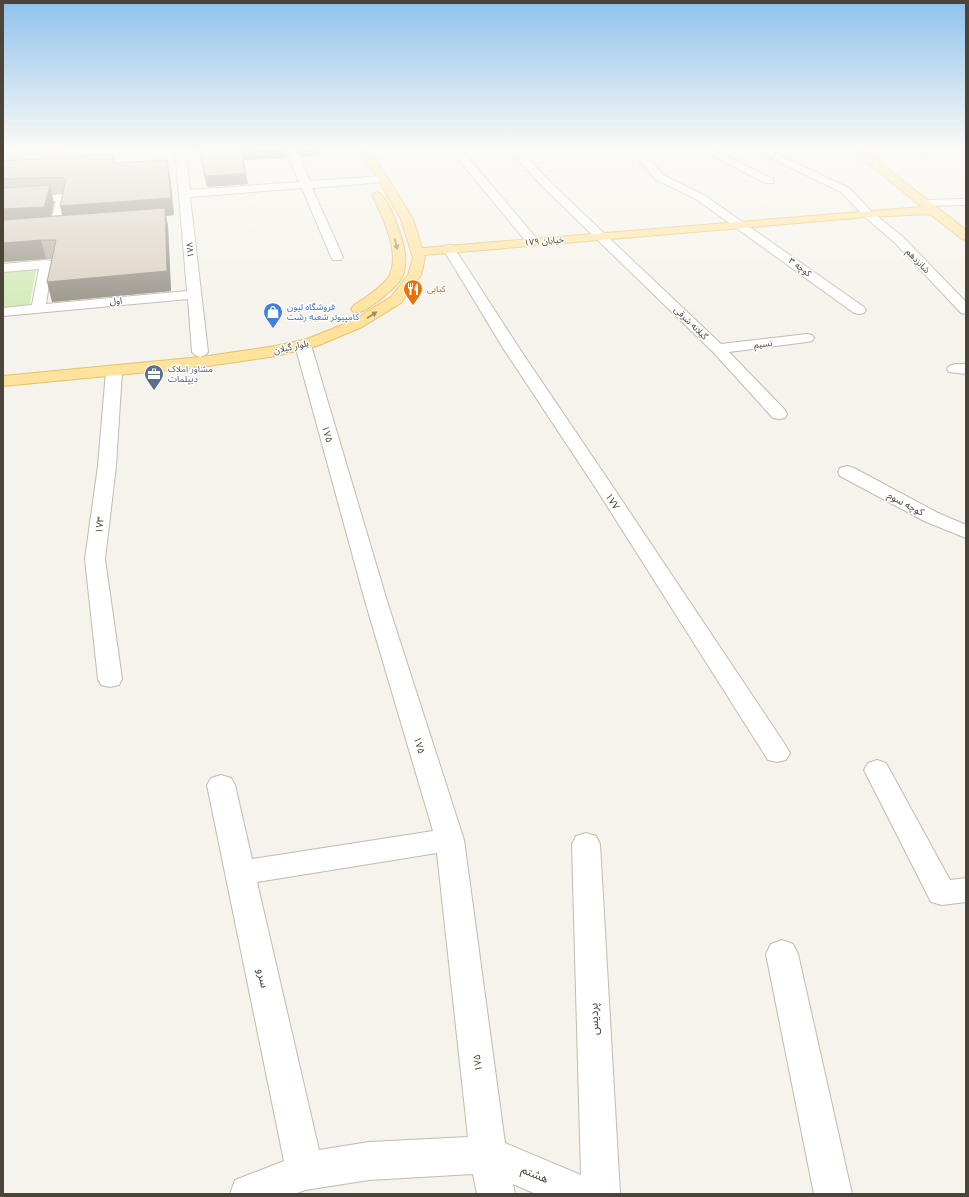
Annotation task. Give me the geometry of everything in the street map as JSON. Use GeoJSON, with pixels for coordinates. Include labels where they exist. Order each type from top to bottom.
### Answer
{"type":"FeatureCollection","features":[{"type":"Feature","properties":{"kind":"main road","name":"بلوار گیلان"},"geometry":{"type":"LineString","coordinates":[[3,371],[270,344],[309,334],[345,318],[376,297],[396,274],[398,250],[391,221],[385,204]]}},
{"type":"Feature","properties":{"kind":"main road","name":"بلوار گیلان"},"geometry":{"type":"LineString","coordinates":[[3,381],[209,361],[276,351],[303,345],[357,324],[396,300],[414,275],[419,258],[407,219],[395,204]]}},
{"type":"Feature","properties":{"kind":"main road"},"geometry":{"type":"LineString","coordinates":[[925,204],[966,236]]}},
{"type":"Feature","properties":{"kind":"main road","name":"خیابان ۱۷۹"},"geometry":{"type":"LineString","coordinates":[[417,252],[868,214],[929,207]]}},
{"type":"Feature","properties":{"kind":"street"},"geometry":{"type":"LineString","coordinates":[[55,229],[60,204]]}},
{"type":"Feature","properties":{"kind":"street","name":"۱۷۸"},"geometry":{"type":"LineString","coordinates":[[184,204],[183,219],[194,294],[200,352]]}},
{"type":"Feature","properties":{"kind":"street"},"geometry":{"type":"LineString","coordinates":[[314,204],[337,257]]}},
{"type":"Feature","properties":{"kind":"street"},"geometry":{"type":"LineString","coordinates":[[501,204],[533,242]]}},
{"type":"Feature","properties":{"kind":"street","name":"گیلانه شرقی"},"geometry":{"type":"LineString","coordinates":[[568,204],[718,349],[779,414]]}},
{"type":"Feature","properties":{"kind":"street","name":"کوچه ۳"},"geometry":{"type":"LineString","coordinates":[[710,204],[859,310]]}},
{"type":"Feature","properties":{"kind":"street","name":"شانزدهم"},"geometry":{"type":"LineString","coordinates":[[858,204],[899,240],[966,310]]}},
{"type":"Feature","properties":{"kind":"street"},"geometry":{"type":"LineString","coordinates":[[929,207],[952,204]]}},
{"type":"Feature","properties":{"kind":"street"},"geometry":{"type":"LineString","coordinates":[[3,233],[70,228]]}},
{"type":"Feature","properties":{"kind":"street","name":"۱۷۷"},"geometry":{"type":"LineString","coordinates":[[449,249],[511,348],[604,486],[777,752]]}},
{"type":"Feature","properties":{"kind":"street"},"geometry":{"type":"LineString","coordinates":[[3,268],[46,264],[38,309]]}},
{"type":"Feature","properties":{"kind":"street","name":"اول"},"geometry":{"type":"LineString","coordinates":[[3,312],[194,294]]}},
{"type":"Feature","properties":{"kind":"street","name":"نسیم"},"geometry":{"type":"LineString","coordinates":[[718,349],[807,338]]}},
{"type":"Feature","properties":{"kind":"street","name":"۱۷۵"},"geometry":{"type":"LineString","coordinates":[[303,345],[376,601],[450,840],[488,1155],[496,1194]]}},
{"type":"Feature","properties":{"kind":"street","name":"۱۷۳"},"geometry":{"type":"LineString","coordinates":[[110,679],[95,559],[107,466],[114,371]]}},
{"type":"Feature","properties":{"kind":"street","name":"کوچه سوم"},"geometry":{"type":"LineString","coordinates":[[847,472],[931,517],[966,532]]}},
{"type":"Feature","properties":{"kind":"street"},"geometry":{"type":"LineString","coordinates":[[876,770],[942,892],[966,890]]}},
{"type":"Feature","properties":{"kind":"street","name":"سرو"},"geometry":{"type":"LineString","coordinates":[[221,785],[305,1171]]}},
{"type":"Feature","properties":{"kind":"street"},"geometry":{"type":"LineString","coordinates":[[240,873],[450,840]]}},
{"type":"Feature","properties":{"kind":"street","name":"پردیس"},"geometry":{"type":"LineString","coordinates":[[586,844],[601,1194]]}},
{"type":"Feature","properties":{"kind":"street"},"geometry":{"type":"LineString","coordinates":[[782,954],[834,1194]]}},
{"type":"Feature","properties":{"kind":"street"},"geometry":{"type":"LineString","coordinates":[[250,1194],[305,1171],[369,1161],[488,1155]]}},
{"type":"Feature","properties":{"kind":"street","name":"هشتم"},"geometry":{"type":"LineString","coordinates":[[488,1155],[581,1194]]}},
{"type":"Feature","properties":{"kind":"green space"},"geometry":{"type":"Polygon","coordinates":[[[36,270],[29,308],[3,310],[3,273],[36,270]]]}},
{"type":"Feature","properties":{"kind":"building"},"geometry":{"type":"Polygon","coordinates":[[[3,204],[45,204],[44,207],[3,209],[3,204]]]}},
{"type":"Feature","properties":{"kind":"building"},"geometry":{"type":"Polygon","coordinates":[[[60,204],[90,204],[60,206],[60,204]]]}},
{"type":"Feature","properties":{"kind":"building"},"geometry":{"type":"Polygon","coordinates":[[[165,208],[167,271],[47,282],[56,240],[3,243],[3,220],[165,208]]]}},
{"type":"Feature","properties":{"kind":"place","name":"کبابی"},"geometry":{"type":"Point","coordinates":[413,306]}},
{"type":"Feature","properties":{"kind":"place","name":"فروشگاه لیون کامپیوتر شعبه رشت"},"geometry":{"type":"Point","coordinates":[273,329]}},
{"type":"Feature","properties":{"kind":"place","name":"مشاور املاک دیپلمات"},"geometry":{"type":"Point","coordinates":[154,391]}}]}
